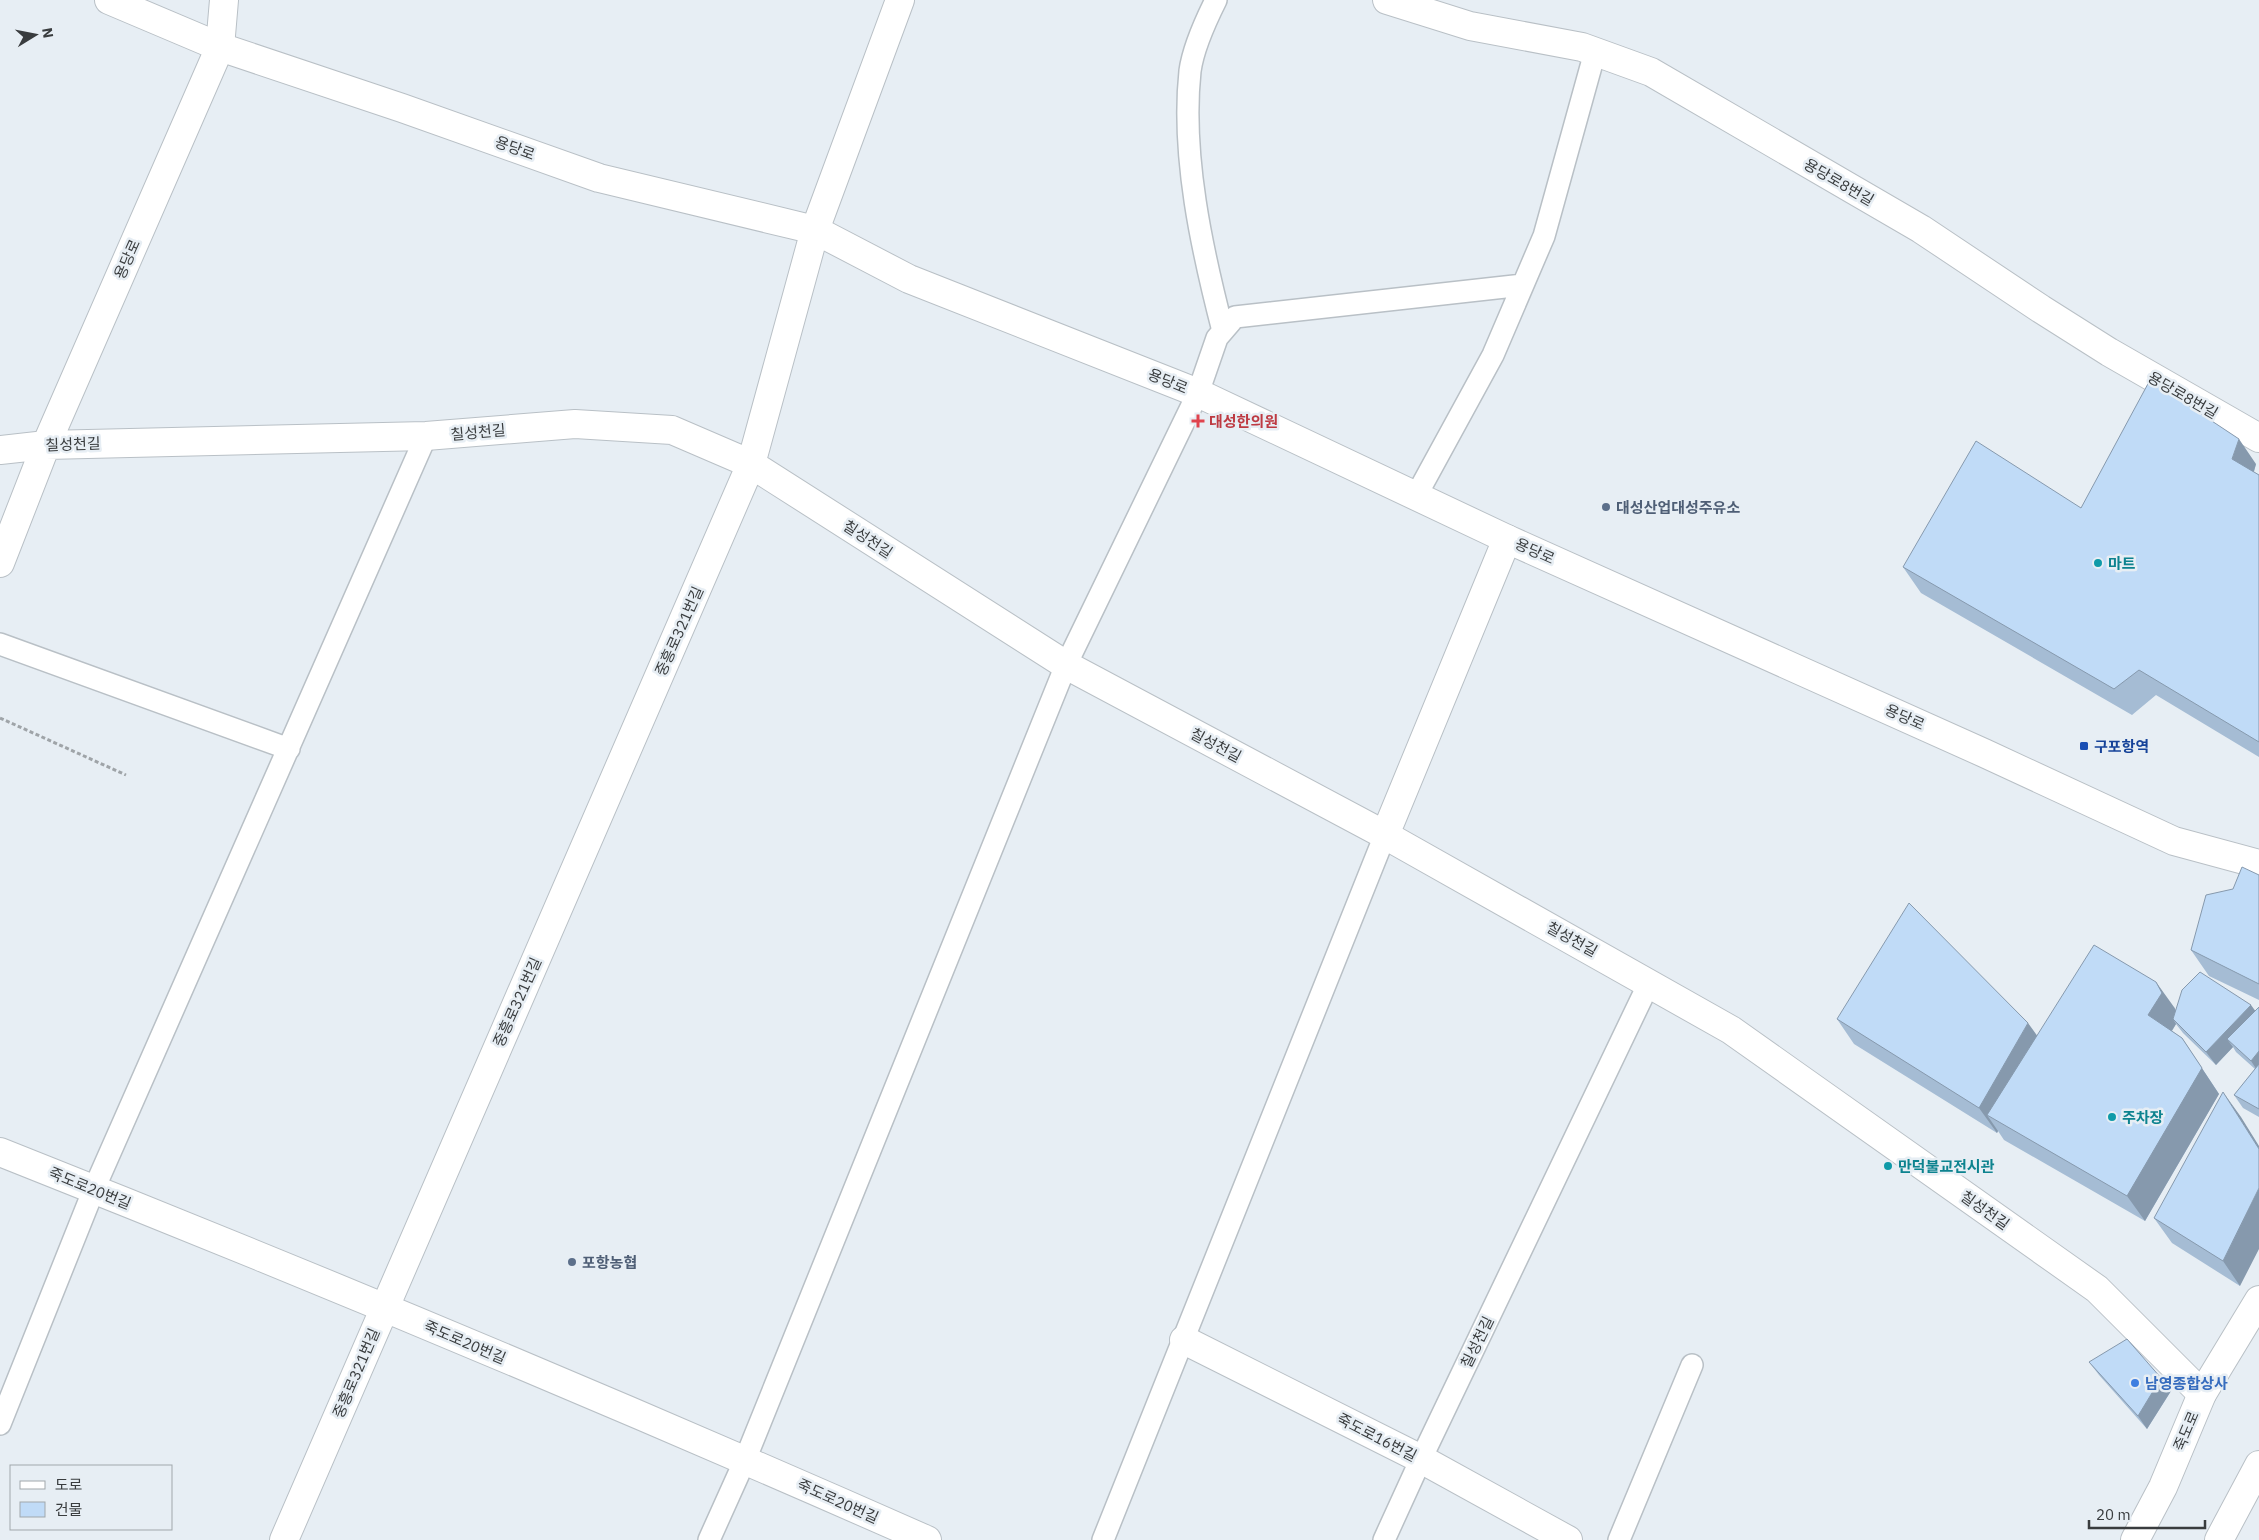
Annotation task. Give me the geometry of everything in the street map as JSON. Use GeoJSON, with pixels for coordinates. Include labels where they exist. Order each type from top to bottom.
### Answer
{"type":"FeatureCollection","features":[{"type":"Feature","properties":{"kind":"street","name":"용당로"},"geometry":{"type":"LineString","coordinates":[[109,0],[220,47],[402,108],[599,178],[814,230],[909,279],[1198,393],[1507,539],[1984,753],[2174,841],[2259,864]]}},
{"type":"Feature","properties":{"kind":"street","name":"용당로"},"geometry":{"type":"LineString","coordinates":[[0,563],[46,444],[220,47],[224,0]]}},
{"type":"Feature","properties":{"kind":"street"},"geometry":{"type":"LineString","coordinates":[[814,230],[900,0]]}},
{"type":"Feature","properties":{"kind":"street","name":"용당로8번길"},"geometry":{"type":"LineString","coordinates":[[1386,0],[1470,26],[1582,47],[1652,72],[1921,228],[2041,309],[2109,352],[2259,438]]}},
{"type":"Feature","properties":{"kind":"street","name":"중흥로321번길"},"geometry":{"type":"LineString","coordinates":[[284,1540],[751,464],[814,230]]}},
{"type":"Feature","properties":{"kind":"street","name":"칠성천길"},"geometry":{"type":"LineString","coordinates":[[0,450],[46,444],[426,436],[575,424],[672,430],[751,464],[1066,665],[1385,835],[1731,1030],[2097,1289],[2202,1394]]}},
{"type":"Feature","properties":{"kind":"street"},"geometry":{"type":"LineString","coordinates":[[1385,835],[1507,539]]}},
{"type":"Feature","properties":{"kind":"street","name":"죽도로20번길"},"geometry":{"type":"LineString","coordinates":[[0,1152],[384,1308],[745,1460],[927,1540]]}},
{"type":"Feature","properties":{"kind":"street","name":"죽도로"},"geometry":{"type":"LineString","coordinates":[[2135,1540],[2163,1487],[2202,1394],[2259,1300]]}},
{"type":"Feature","properties":{"kind":"street","name":"죽도로16번길"},"geometry":{"type":"LineString","coordinates":[[1184,1340],[1421,1459],[1568,1540]]}},
{"type":"Feature","properties":{"kind":"street"},"geometry":{"type":"LineString","coordinates":[[2219,1540],[2259,1465]]}},
{"type":"Feature","properties":{"kind":"lane"},"geometry":{"type":"LineString","coordinates":[[1216,0],[1205,22],[1190,70],[1189,142],[1204,257],[1223,331]]}},
{"type":"Feature","properties":{"kind":"lane"},"geometry":{"type":"LineString","coordinates":[[1416,496],[1493,355],[1544,236],[1595,52]]}},
{"type":"Feature","properties":{"kind":"lane"},"geometry":{"type":"LineString","coordinates":[[709,1540],[745,1460],[1066,665],[1198,393],[1217,338],[1235,317],[1523,285]]}},
{"type":"Feature","properties":{"kind":"lane"},"geometry":{"type":"LineString","coordinates":[[0,1424],[94,1189],[426,436]]}},
{"type":"Feature","properties":{"kind":"lane"},"geometry":{"type":"LineString","coordinates":[[0,644],[289,749]]}},
{"type":"Feature","properties":{"kind":"lane"},"geometry":{"type":"LineString","coordinates":[[1103,1540],[1385,835]]}},
{"type":"Feature","properties":{"kind":"lane","name":"칠성천길"},"geometry":{"type":"LineString","coordinates":[[1421,1459],[1649,983]]}},
{"type":"Feature","properties":{"kind":"lane"},"geometry":{"type":"LineString","coordinates":[[1619,1540],[1692,1365]]}},
{"type":"Feature","properties":{"kind":"lane"},"geometry":{"type":"LineString","coordinates":[[1384,1540],[1421,1459]]}},
{"type":"Feature","properties":{"kind":"path"},"geometry":{"type":"LineString","coordinates":[[0,718],[126,774]]}},
{"type":"Feature","properties":{"kind":"building","name":"마트"},"geometry":{"type":"Polygon","coordinates":[[[2150,380],[2239,439],[2232,459],[2259,475],[2259,742],[2139,670],[2114,689],[1903,567],[1976,441],[2081,508],[2150,380]]]}},
{"type":"Feature","properties":{"kind":"building"},"geometry":{"type":"Polygon","coordinates":[[[2242,867],[2259,875],[2259,984],[2191,950],[2206,895],[2233,889],[2242,867]]]}},
{"type":"Feature","properties":{"kind":"building"},"geometry":{"type":"Polygon","coordinates":[[[1909,903],[2028,1023],[1979,1108],[1837,1019],[1909,903]]]}},
{"type":"Feature","properties":{"kind":"building","name":"주차장"},"geometry":{"type":"Polygon","coordinates":[[[2094,945],[2156,982],[2162,993],[2148,1015],[2182,1038],[2202,1068],[2127,1196],[1987,1115],[2094,945]]]}},
{"type":"Feature","properties":{"kind":"building"},"geometry":{"type":"Polygon","coordinates":[[[2200,972],[2251,1005],[2206,1052],[2173,1019],[2182,990],[2200,972]]]}},
{"type":"Feature","properties":{"kind":"building"},"geometry":{"type":"Polygon","coordinates":[[[2259,1007],[2259,1051],[2251,1061],[2227,1039],[2259,1007]]]}},
{"type":"Feature","properties":{"kind":"building"},"geometry":{"type":"Polygon","coordinates":[[[2259,1064],[2259,1109],[2234,1095],[2259,1064]]]}},
{"type":"Feature","properties":{"kind":"building"},"geometry":{"type":"Polygon","coordinates":[[[2223,1092],[2259,1149],[2259,1188],[2223,1261],[2154,1218],[2223,1092]]]}},
{"type":"Feature","properties":{"kind":"building","name":"남영종합상사"},"geometry":{"type":"Polygon","coordinates":[[[2127,1339],[2161,1378],[2138,1416],[2089,1362],[2127,1339]]]}},
{"type":"Feature","properties":{"kind":"place","name":"대성한의원"},"geometry":{"type":"Point","coordinates":[1198,421]}},
{"type":"Feature","properties":{"kind":"place","name":"대성산업대성주유소"},"geometry":{"type":"Point","coordinates":[1606,507]}},
{"type":"Feature","properties":{"kind":"place","name":"마트"},"geometry":{"type":"Point","coordinates":[2098,563]}},
{"type":"Feature","properties":{"kind":"place","name":"구포항역"},"geometry":{"type":"Point","coordinates":[2084,746]}},
{"type":"Feature","properties":{"kind":"place","name":"주차장"},"geometry":{"type":"Point","coordinates":[2112,1117]}},
{"type":"Feature","properties":{"kind":"place","name":"만덕불교전시관"},"geometry":{"type":"Point","coordinates":[1888,1166]}},
{"type":"Feature","properties":{"kind":"place","name":"포항농협"},"geometry":{"type":"Point","coordinates":[572,1262]}},
{"type":"Feature","properties":{"kind":"place","name":"남영종합상사"},"geometry":{"type":"Point","coordinates":[2135,1383]}}]}
